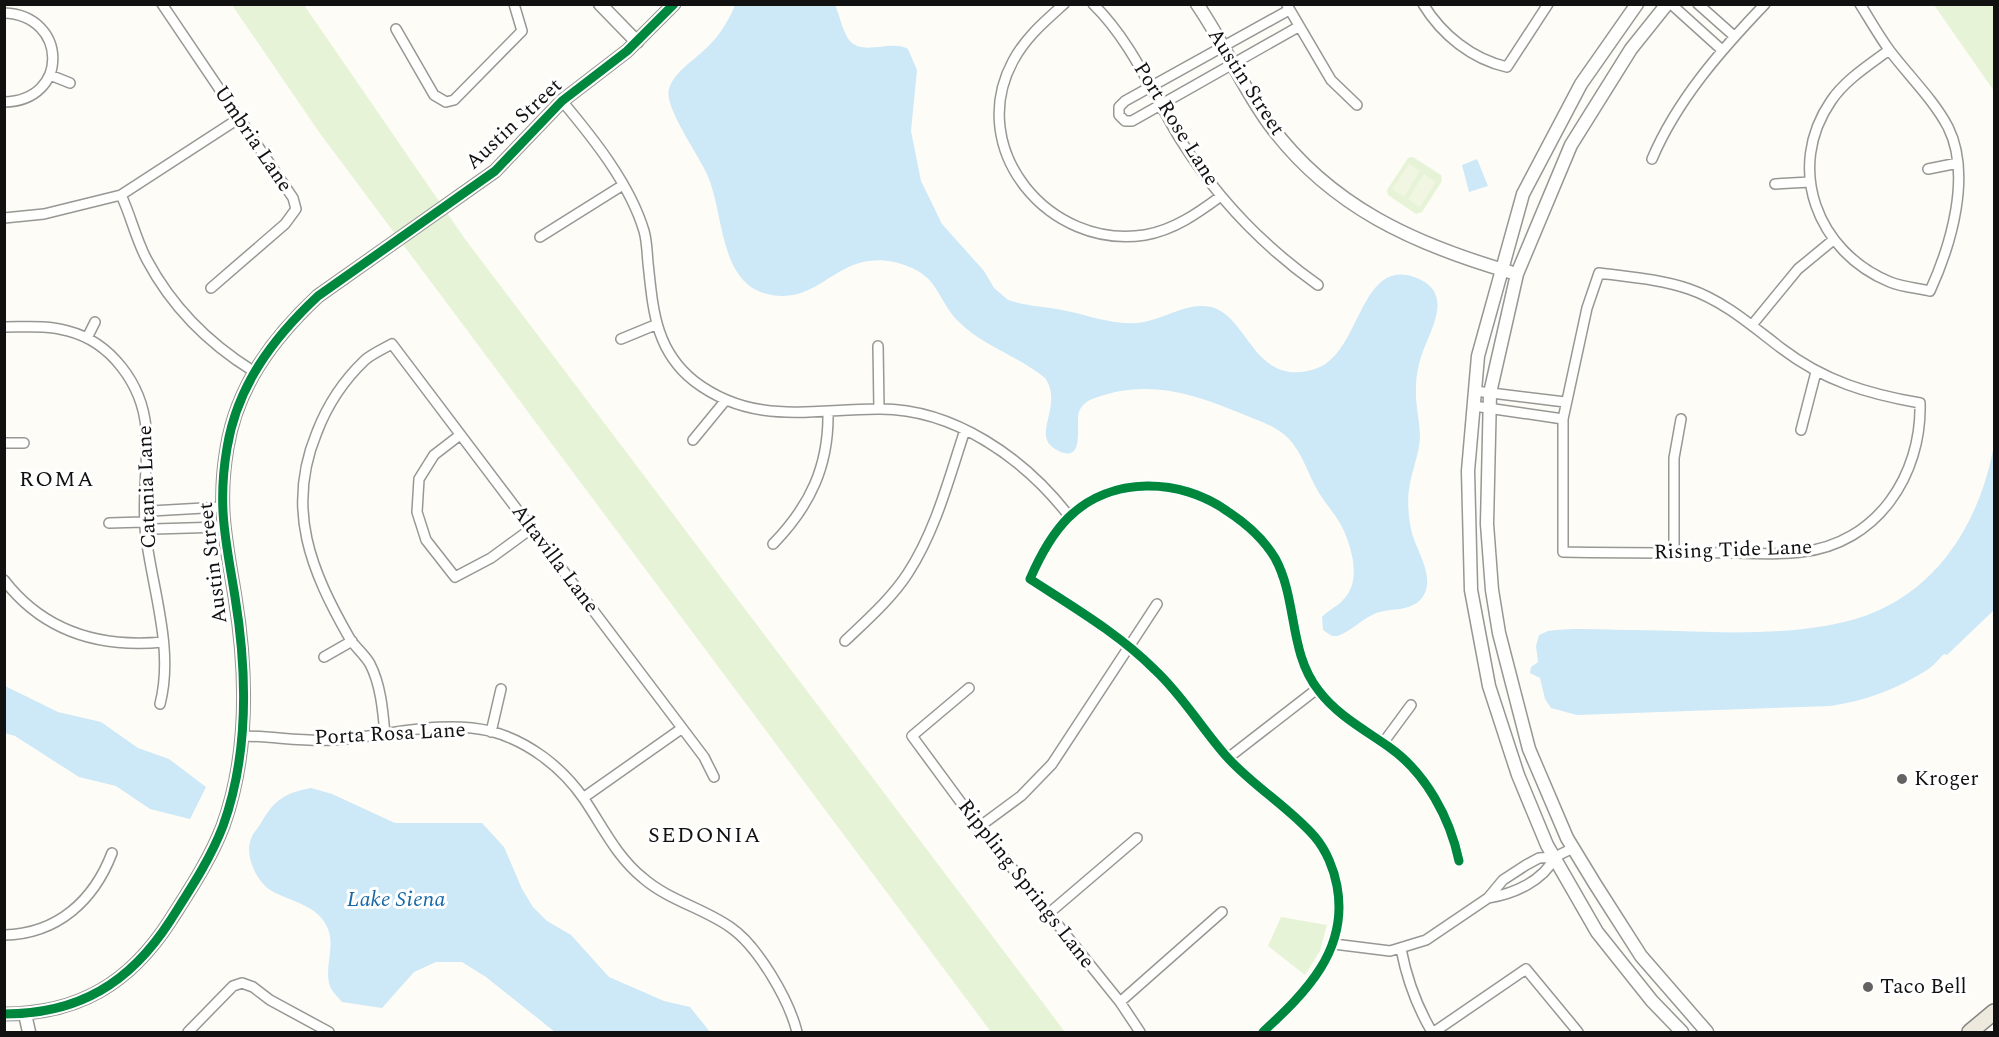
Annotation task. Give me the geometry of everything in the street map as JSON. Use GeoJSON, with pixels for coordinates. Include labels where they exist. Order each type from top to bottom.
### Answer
{"type":"FeatureCollection","features":[{"type":"Feature","properties":{"kind":"main road"},"geometry":{"type":"LineString","coordinates":[[1970,1032],[1995,1012]]}},
{"type":"Feature","properties":{"kind":"street","name":"Umbria Lane"},"geometry":{"type":"LineString","coordinates":[[162,4],[293,198],[296,209],[285,224],[211,288]]}},
{"type":"Feature","properties":{"kind":"street"},"geometry":{"type":"LineString","coordinates":[[396,29],[434,95],[446,102],[454,100],[522,31],[514,4]]}},
{"type":"Feature","properties":{"kind":"street"},"geometry":{"type":"LineString","coordinates":[[600,4],[636,42]]}},
{"type":"Feature","properties":{"kind":"street","name":"Austin Street"},"geometry":{"type":"LineString","coordinates":[[4,1014],[25,1014],[59,1009],[88,998],[109,986],[136,965],[155,944],[193,885],[223,826],[236,782],[242,736],[240,645],[221,507],[227,445],[253,371],[293,319],[318,296],[495,171],[562,101],[636,42],[674,4]]}},
{"type":"Feature","properties":{"kind":"street"},"geometry":{"type":"LineString","coordinates":[[1064,4],[1025,42],[1012,63],[1002,95],[1004,144],[1014,170],[1030,194],[1059,219],[1078,229],[1127,236],[1145,235],[1173,226],[1199,213],[1221,196]]}},
{"type":"Feature","properties":{"kind":"street","name":"Port Rose Lane"},"geometry":{"type":"LineString","coordinates":[[1093,4],[1121,36],[1197,164],[1221,196],[1265,243],[1318,285]]}},
{"type":"Feature","properties":{"kind":"street","name":"Austin Street"},"geometry":{"type":"LineString","coordinates":[[1197,4],[1270,126],[1307,168],[1348,202],[1397,232],[1517,274]]}},
{"type":"Feature","properties":{"kind":"street"},"geometry":{"type":"LineString","coordinates":[[1423,4],[1444,32],[1459,44],[1486,62],[1507,67],[1548,4]]}},
{"type":"Feature","properties":{"kind":"street"},"geometry":{"type":"LineString","coordinates":[[1637,4],[1581,84],[1523,194],[1478,356],[1468,471],[1471,590],[1489,686],[1518,776],[1547,846],[1597,932],[1652,1001],[1683,1032]]}},
{"type":"Feature","properties":{"kind":"street"},"geometry":{"type":"LineString","coordinates":[[1707,1032],[1641,956],[1573,848],[1528,749],[1499,633],[1492,590],[1487,524],[1490,393],[1517,274],[1570,145],[1631,49],[1669,4],[1722,50]]}},
{"type":"Feature","properties":{"kind":"street"},"geometry":{"type":"LineString","coordinates":[[1698,4],[1734,36]]}},
{"type":"Feature","properties":{"kind":"street"},"geometry":{"type":"LineString","coordinates":[[1652,159],[1668,125],[1722,50],[1765,4]]}},
{"type":"Feature","properties":{"kind":"street"},"geometry":{"type":"LineString","coordinates":[[1860,4],[1889,50],[1939,110],[1949,130],[1958,164],[1958,201],[1930,291],[1891,282],[1856,262],[1832,241],[1813,201],[1809,158],[1831,101],[1854,77],[1889,50]]}},
{"type":"Feature","properties":{"kind":"street"},"geometry":{"type":"LineString","coordinates":[[1298,27],[1132,121],[1125,121],[1119,115],[1122,104],[1222,48],[1288,7],[1331,80],[1357,105]]}},
{"type":"Feature","properties":{"kind":"street"},"geometry":{"type":"LineString","coordinates":[[4,13],[22,15],[34,21],[48,35],[53,53],[50,75],[46,84],[27,98],[4,102]]}},
{"type":"Feature","properties":{"kind":"street"},"geometry":{"type":"LineString","coordinates":[[50,75],[70,83]]}},
{"type":"Feature","properties":{"kind":"street"},"geometry":{"type":"LineString","coordinates":[[562,101],[622,185],[645,232],[655,325],[674,363],[695,381],[725,401],[769,412],[879,409],[927,417],[965,430],[1014,458],[1037,479],[1070,516]]}},
{"type":"Feature","properties":{"kind":"street"},"geometry":{"type":"LineString","coordinates":[[4,218],[44,214],[121,195],[238,119]]}},
{"type":"Feature","properties":{"kind":"street"},"geometry":{"type":"LineString","coordinates":[[1928,168],[1958,164]]}},
{"type":"Feature","properties":{"kind":"street"},"geometry":{"type":"LineString","coordinates":[[1775,184],[1810,182]]}},
{"type":"Feature","properties":{"kind":"street"},"geometry":{"type":"LineString","coordinates":[[540,237],[622,185]]}},
{"type":"Feature","properties":{"kind":"street"},"geometry":{"type":"LineString","coordinates":[[121,195],[146,258],[168,295],[189,321],[219,350],[253,371]]}},
{"type":"Feature","properties":{"kind":"street"},"geometry":{"type":"LineString","coordinates":[[1752,325],[1798,269],[1832,241]]}},
{"type":"Feature","properties":{"kind":"street"},"geometry":{"type":"LineString","coordinates":[[1474,406],[1563,419],[1587,308],[1599,273],[1652,279],[1690,289],[1725,306],[1781,349],[1816,372],[1801,430]]}},
{"type":"Feature","properties":{"kind":"street"},"geometry":{"type":"LineString","coordinates":[[87,338],[95,322]]}},
{"type":"Feature","properties":{"kind":"street"},"geometry":{"type":"LineString","coordinates":[[621,339],[655,325]]}},
{"type":"Feature","properties":{"kind":"street","name":"Catania Lane"},"geometry":{"type":"LineString","coordinates":[[4,327],[48,327],[97,343],[130,376],[142,403],[147,441],[144,522],[163,642],[165,670],[160,704]]}},
{"type":"Feature","properties":{"kind":"street","name":"Altavilla Lane"},"geometry":{"type":"LineString","coordinates":[[352,641],[321,585],[310,556],[303,517],[304,480],[312,445],[335,397],[366,359],[392,344],[704,757],[714,777]]}},
{"type":"Feature","properties":{"kind":"street"},"geometry":{"type":"LineString","coordinates":[[878,346],[879,409]]}},
{"type":"Feature","properties":{"kind":"street","name":"Rising Tide Lane"},"geometry":{"type":"LineString","coordinates":[[1563,419],[1563,552],[1801,552],[1825,547],[1867,526],[1886,508],[1900,488],[1911,466],[1919,441],[1920,403],[1868,394],[1816,372]]}},
{"type":"Feature","properties":{"kind":"street"},"geometry":{"type":"LineString","coordinates":[[1475,391],[1565,402]]}},
{"type":"Feature","properties":{"kind":"street"},"geometry":{"type":"LineString","coordinates":[[693,440],[725,401]]}},
{"type":"Feature","properties":{"kind":"street"},"geometry":{"type":"LineString","coordinates":[[772,544],[805,506],[816,483],[824,462],[828,438],[828,412]]}},
{"type":"Feature","properties":{"kind":"street"},"geometry":{"type":"LineString","coordinates":[[1674,553],[1674,466],[1681,419]]}},
{"type":"Feature","properties":{"kind":"street"},"geometry":{"type":"LineString","coordinates":[[845,641],[873,614],[908,574],[940,506],[965,430]]}},
{"type":"Feature","properties":{"kind":"street"},"geometry":{"type":"LineString","coordinates":[[460,435],[434,454],[420,479],[417,512],[426,540],[455,577],[482,564],[532,528]]}},
{"type":"Feature","properties":{"kind":"street"},"geometry":{"type":"LineString","coordinates":[[4,443],[24,443]]}},
{"type":"Feature","properties":{"kind":"street"},"geometry":{"type":"LineString","coordinates":[[1263,1032],[1306,990],[1322,968],[1334,944],[1339,915],[1336,878],[1322,847],[1289,812],[1228,758],[1174,690],[1128,646],[1030,579],[1041,554],[1070,516],[1099,497],[1142,486],[1179,488],[1196,493],[1223,508],[1258,534],[1276,561],[1288,594],[1300,657],[1317,689],[1340,712],[1405,761],[1429,788],[1455,842],[1460,861]]}},
{"type":"Feature","properties":{"kind":"street"},"geometry":{"type":"LineString","coordinates":[[144,522],[151,511],[221,507]]}},
{"type":"Feature","properties":{"kind":"street"},"geometry":{"type":"LineString","coordinates":[[109,523],[144,522],[154,529],[222,526]]}},
{"type":"Feature","properties":{"kind":"street"},"geometry":{"type":"LineString","coordinates":[[4,580],[18,598],[37,614],[71,633],[115,643],[163,642]]}},
{"type":"Feature","properties":{"kind":"street"},"geometry":{"type":"LineString","coordinates":[[979,827],[1021,796],[1052,764],[1157,604]]}},
{"type":"Feature","properties":{"kind":"street"},"geometry":{"type":"LineString","coordinates":[[324,657],[352,641],[369,664],[378,686],[385,735]]}},
{"type":"Feature","properties":{"kind":"street","name":"Rippling Springs Lane"},"geometry":{"type":"LineString","coordinates":[[969,688],[912,736],[979,827],[1120,1002],[1140,1032]]}},
{"type":"Feature","properties":{"kind":"street"},"geometry":{"type":"LineString","coordinates":[[491,732],[501,689]]}},
{"type":"Feature","properties":{"kind":"street"},"geometry":{"type":"LineString","coordinates":[[1228,758],[1317,689]]}},
{"type":"Feature","properties":{"kind":"street"},"geometry":{"type":"LineString","coordinates":[[1383,743],[1412,705]]}},
{"type":"Feature","properties":{"kind":"street","name":"Porta Rosa Lane"},"geometry":{"type":"LineString","coordinates":[[242,736],[330,740],[437,727],[463,727],[491,732],[532,748],[556,767],[583,798],[608,841],[644,879],[688,907],[731,927],[760,960],[780,989],[797,1032]]}},
{"type":"Feature","properties":{"kind":"street"},"geometry":{"type":"LineString","coordinates":[[583,798],[681,729]]}},
{"type":"Feature","properties":{"kind":"street"},"geometry":{"type":"LineString","coordinates":[[1048,914],[1137,838]]}},
{"type":"Feature","properties":{"kind":"street"},"geometry":{"type":"LineString","coordinates":[[1334,944],[1372,951],[1401,949],[1442,931],[1488,898],[1503,880],[1532,861],[1555,857],[1573,848]]}},
{"type":"Feature","properties":{"kind":"street"},"geometry":{"type":"LineString","coordinates":[[4,935],[33,931],[73,912],[103,877],[112,853]]}},
{"type":"Feature","properties":{"kind":"street"},"geometry":{"type":"LineString","coordinates":[[1488,898],[1506,895],[1548,872],[1555,857]]}},
{"type":"Feature","properties":{"kind":"street"},"geometry":{"type":"LineString","coordinates":[[1120,1002],[1222,912]]}},
{"type":"Feature","properties":{"kind":"street"},"geometry":{"type":"LineString","coordinates":[[1401,949],[1410,989],[1433,1032],[1527,969],[1578,1032]]}},
{"type":"Feature","properties":{"kind":"street"},"geometry":{"type":"LineString","coordinates":[[188,1032],[233,986],[242,983],[253,987],[270,1000],[329,1032]]}},
{"type":"Feature","properties":{"kind":"street"},"geometry":{"type":"LineString","coordinates":[[25,1014],[29,1032]]}},
{"type":"Feature","properties":{"kind":"green space"},"geometry":{"type":"Polygon","coordinates":[[[232,5],[304,5],[465,239],[1065,1032],[991,1032],[319,132],[232,5]]]}},
{"type":"Feature","properties":{"kind":"green space"},"geometry":{"type":"Polygon","coordinates":[[[1934,5],[1994,5],[1994,91],[1934,5]]]}},
{"type":"Feature","properties":{"kind":"green space"},"geometry":{"type":"Polygon","coordinates":[[[1413,157],[1441,175],[1442,181],[1422,212],[1416,214],[1388,195],[1387,190],[1408,158],[1413,157]]]}},
{"type":"Feature","properties":{"kind":"green space"},"geometry":{"type":"Polygon","coordinates":[[[1409,164],[1420,171],[1404,197],[1392,189],[1409,164]]]}},
{"type":"Feature","properties":{"kind":"green space"},"geometry":{"type":"Polygon","coordinates":[[[1424,174],[1436,182],[1420,207],[1408,199],[1424,174]]]}},
{"type":"Feature","properties":{"kind":"green space"},"geometry":{"type":"Polygon","coordinates":[[[1281,917],[1327,925],[1320,951],[1305,975],[1268,946],[1281,917]]]}},
{"type":"Feature","properties":{"kind":"water"},"geometry":{"type":"Polygon","coordinates":[[[735,5],[835,5],[849,40],[855,45],[869,48],[901,46],[908,49],[917,70],[911,131],[921,181],[942,224],[984,271],[994,288],[1008,300],[1123,323],[1144,322],[1185,308],[1211,307],[1224,313],[1235,323],[1265,360],[1278,369],[1294,372],[1315,369],[1330,360],[1342,346],[1371,294],[1382,281],[1396,275],[1414,277],[1426,283],[1434,291],[1437,310],[1417,373],[1416,393],[1420,438],[1408,500],[1411,529],[1426,573],[1426,591],[1421,599],[1404,608],[1374,614],[1338,636],[1332,636],[1323,630],[1322,617],[1343,600],[1352,585],[1354,567],[1350,548],[1342,526],[1319,493],[1298,450],[1283,433],[1265,423],[1186,394],[1151,389],[1114,392],[1087,401],[1083,405],[1078,417],[1076,448],[1072,453],[1065,453],[1048,443],[1046,436],[1051,399],[1050,388],[1045,378],[968,330],[951,313],[932,283],[918,271],[885,261],[867,261],[837,273],[811,289],[780,296],[760,292],[745,282],[734,267],[727,250],[707,174],[676,118],[669,97],[671,83],[717,36],[735,5]]]}},
{"type":"Feature","properties":{"kind":"water"},"geometry":{"type":"Polygon","coordinates":[[[1477,159],[1488,186],[1469,192],[1462,165],[1477,159]]]}},
{"type":"Feature","properties":{"kind":"water"},"geometry":{"type":"Polygon","coordinates":[[[1994,445],[1994,610],[1947,655],[1944,654],[1930,668],[1904,683],[1868,697],[1830,706],[1577,715],[1551,708],[1545,699],[1540,678],[1530,673],[1531,667],[1538,662],[1536,646],[1539,635],[1548,631],[1580,629],[1766,632],[1818,627],[1875,612],[1902,598],[1926,579],[1946,557],[1963,532],[1976,505],[1987,476],[1994,445]]]}},
{"type":"Feature","properties":{"kind":"water"},"geometry":{"type":"Polygon","coordinates":[[[5,686],[58,712],[101,722],[138,748],[169,759],[206,787],[190,819],[150,809],[116,786],[79,777],[15,736],[5,733],[5,686]]]}},
{"type":"Feature","properties":{"kind":"water","name":"Lake Siena"},"geometry":{"type":"Polygon","coordinates":[[[311,788],[332,794],[395,823],[482,823],[504,847],[522,889],[533,907],[547,921],[571,935],[609,977],[664,1001],[690,1007],[710,1032],[555,1032],[486,977],[462,962],[436,962],[414,972],[382,1008],[342,1002],[332,991],[329,983],[331,942],[324,921],[311,909],[279,895],[261,882],[253,868],[249,853],[253,835],[276,803],[294,792],[311,788]]]}},
{"type":"Feature","properties":{"kind":"cycle path"},"geometry":{"type":"LineString","coordinates":[[4,1014],[31,1013],[79,1001],[120,978],[138,962],[170,921],[192,887],[218,839],[238,770],[243,712],[242,654],[224,524],[224,469],[232,425],[239,404],[259,364],[286,329],[318,296],[495,171],[562,101],[627,51],[674,4]]}},
{"type":"Feature","properties":{"kind":"cycle path"},"geometry":{"type":"LineString","coordinates":[[1263,1032],[1308,985],[1321,968],[1330,950],[1337,930],[1339,909],[1332,866],[1315,837],[1227,757],[1175,691],[1155,670],[1111,632],[1030,579],[1046,546],[1068,518],[1085,504],[1105,494],[1125,488],[1146,486],[1168,487],[1189,492],[1209,500],[1248,526],[1275,558],[1282,574],[1302,660],[1309,676],[1326,700],[1352,722],[1389,747],[1425,783],[1443,813],[1459,861]]}},
{"type":"Feature","properties":{"kind":"place","name":"Kroger"},"geometry":{"type":"Point","coordinates":[1902,779]}},
{"type":"Feature","properties":{"kind":"place","name":"Taco Bell"},"geometry":{"type":"Point","coordinates":[1868,987]}},
{"type":"Feature","properties":{"kind":"district","name":"ROMA"},"geometry":{"type":"Point","coordinates":[57,479]}},
{"type":"Feature","properties":{"kind":"district","name":"SEDONIA"},"geometry":{"type":"Point","coordinates":[705,835]}}]}
